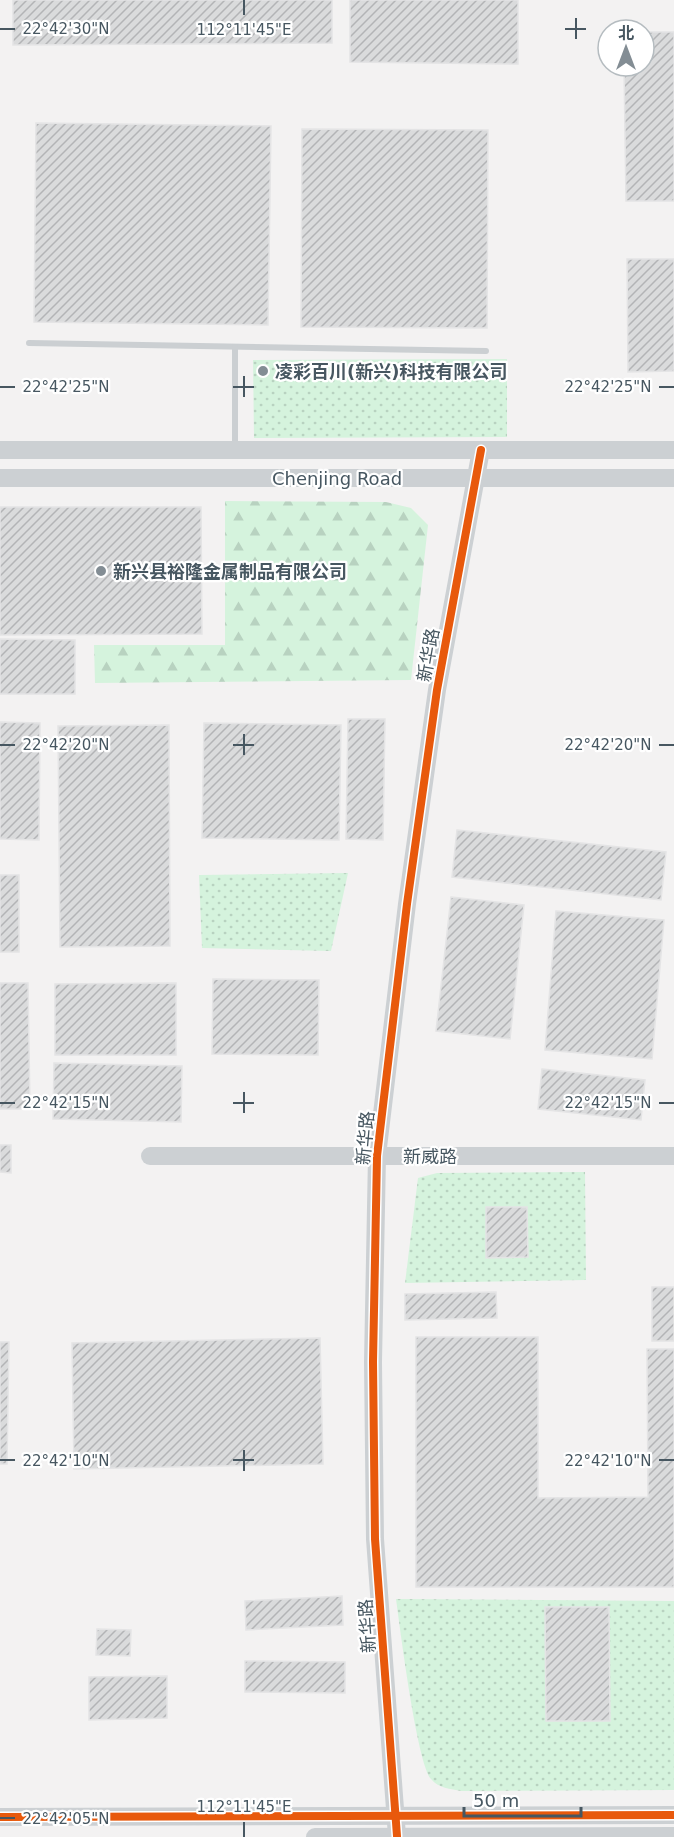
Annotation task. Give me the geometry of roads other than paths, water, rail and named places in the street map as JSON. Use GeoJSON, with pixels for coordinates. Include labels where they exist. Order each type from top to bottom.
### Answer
{"type":"FeatureCollection","features":[{"type":"Feature","properties":{"kind":"street","name":"Chenjing Road"},"geometry":{"type":"LineString","coordinates":[[0,450],[674,450]]}},
{"type":"Feature","properties":{"kind":"street","name":"新华路"},"geometry":{"type":"LineString","coordinates":[[397,1836],[375,1539],[373,1362],[377,1156],[407,904],[436,701],[474,478],[481,450]]}},
{"type":"Feature","properties":{"kind":"street","name":"Chenjing Road"},"geometry":{"type":"LineString","coordinates":[[0,478],[674,478]]}},
{"type":"Feature","properties":{"kind":"street","name":"新威路"},"geometry":{"type":"LineString","coordinates":[[150,1156],[674,1156]]}},
{"type":"Feature","properties":{"kind":"street"},"geometry":{"type":"LineString","coordinates":[[0,1817],[674,1815]]}},
{"type":"Feature","properties":{"kind":"street"},"geometry":{"type":"LineString","coordinates":[[315,1837],[674,1836]]}},
{"type":"Feature","properties":{"kind":"lane"},"geometry":{"type":"LineString","coordinates":[[29,343],[486,351]]}},
{"type":"Feature","properties":{"kind":"lane"},"geometry":{"type":"LineString","coordinates":[[235,347],[235,450]]}},
{"type":"Feature","properties":{"kind":"place","name":"凌彩百川(新兴)科技有限公司"},"geometry":{"type":"Point","coordinates":[263,371]}},
{"type":"Feature","properties":{"kind":"place","name":"新兴县裕隆金属制品有限公司"},"geometry":{"type":"Point","coordinates":[101,571]}}]}
